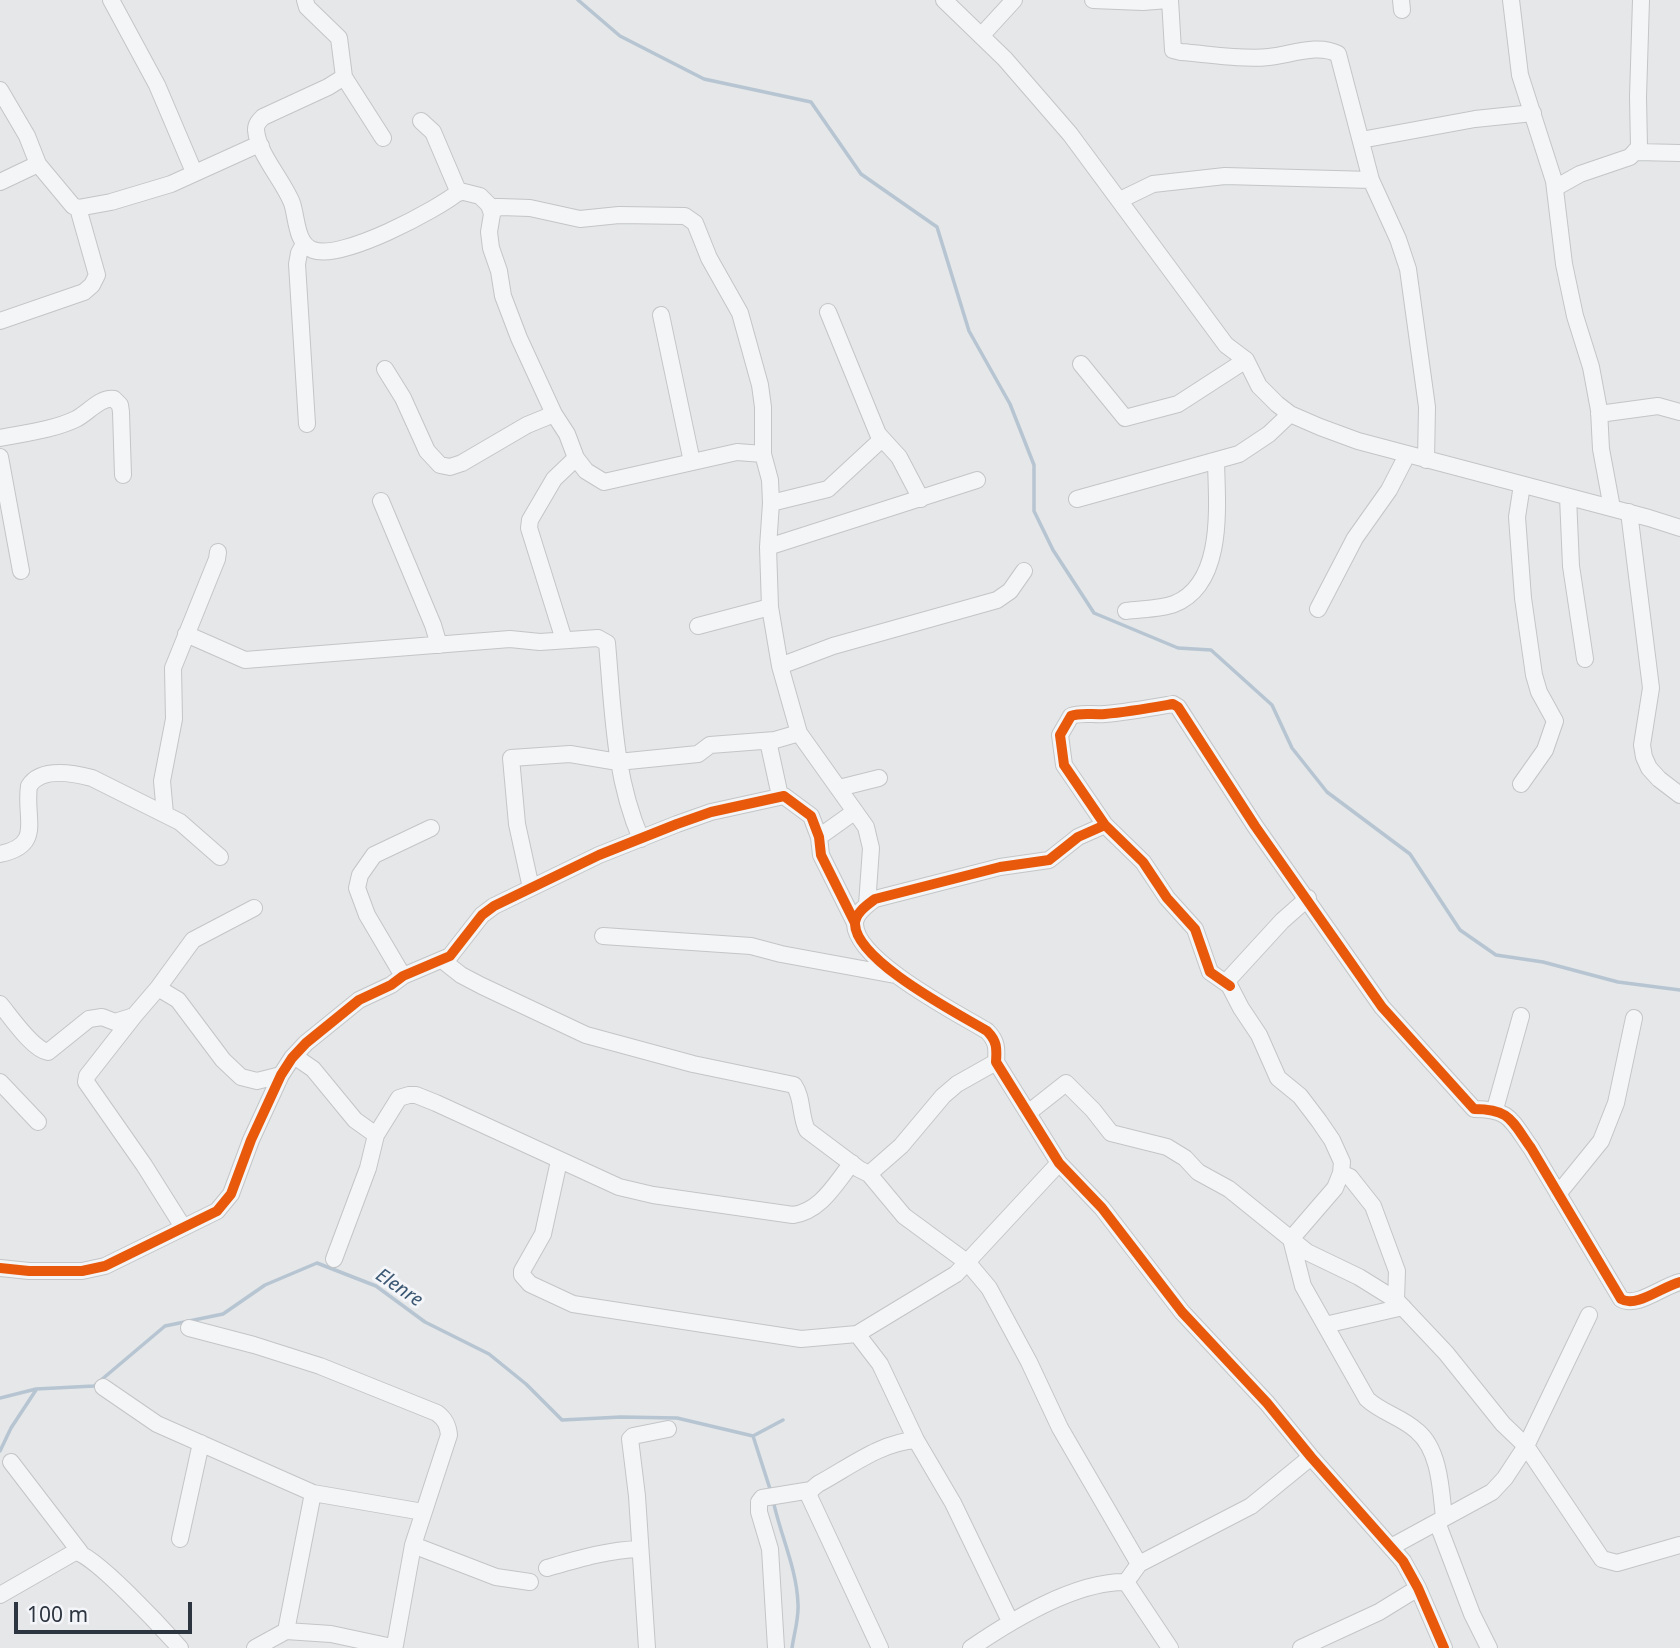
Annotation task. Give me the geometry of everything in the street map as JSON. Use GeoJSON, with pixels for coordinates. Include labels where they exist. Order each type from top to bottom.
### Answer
{"type":"FeatureCollection","features":[{"type":"Feature","properties":{"kind":"street"},"geometry":{"type":"LineString","coordinates":[[111,0],[157,85],[194,172]]}},
{"type":"Feature","properties":{"kind":"street"},"geometry":{"type":"LineString","coordinates":[[305,0],[307,7],[339,38],[344,77],[383,138]]}},
{"type":"Feature","properties":{"kind":"street"},"geometry":{"type":"LineString","coordinates":[[944,0],[1006,59],[1070,134],[1226,345],[1245,359],[1259,386],[1290,414],[1358,441],[1629,512],[1680,528]]}},
{"type":"Feature","properties":{"kind":"street"},"geometry":{"type":"LineString","coordinates":[[981,36],[1014,0]]}},
{"type":"Feature","properties":{"kind":"street"},"geometry":{"type":"LineString","coordinates":[[1093,0],[1169,0],[1173,50],[1181,52],[1266,58],[1309,50],[1332,51],[1338,54],[1371,180],[1398,239],[1408,270],[1427,407],[1426,460]]}},
{"type":"Feature","properties":{"kind":"street"},"geometry":{"type":"LineString","coordinates":[[1511,0],[1520,75],[1555,188],[1564,264],[1575,316],[1591,367],[1599,414],[1601,449],[1612,508]]}},
{"type":"Feature","properties":{"kind":"street"},"geometry":{"type":"LineString","coordinates":[[1637,152],[1640,140],[1638,97],[1642,0]]}},
{"type":"Feature","properties":{"kind":"street"},"geometry":{"type":"LineString","coordinates":[[344,77],[264,117],[257,124],[261,146],[291,202],[304,244],[311,250],[323,253],[342,248],[403,226],[459,193],[480,196],[489,205],[492,214]]}},
{"type":"Feature","properties":{"kind":"street"},"geometry":{"type":"LineString","coordinates":[[1,96],[27,136],[38,164],[73,206],[78,208],[123,199],[171,184],[257,145],[261,146]]}},
{"type":"Feature","properties":{"kind":"street"},"geometry":{"type":"LineString","coordinates":[[1361,139],[1533,113]]}},
{"type":"Feature","properties":{"kind":"street"},"geometry":{"type":"LineString","coordinates":[[421,121],[433,132],[459,193]]}},
{"type":"Feature","properties":{"kind":"street"},"geometry":{"type":"LineString","coordinates":[[1555,188],[1580,174],[1637,152],[1680,153]]}},
{"type":"Feature","properties":{"kind":"street"},"geometry":{"type":"LineString","coordinates":[[0,182],[38,164]]}},
{"type":"Feature","properties":{"kind":"street"},"geometry":{"type":"LineString","coordinates":[[1120,200],[1153,184],[1225,176],[1371,180]]}},
{"type":"Feature","properties":{"kind":"street"},"geometry":{"type":"LineString","coordinates":[[763,454],[737,452],[604,482],[586,471],[576,458],[567,434],[555,414],[519,338],[503,296],[489,232],[496,207],[530,208],[580,219],[619,215],[685,215],[691,217],[695,223],[709,258],[740,313],[760,385],[763,454],[770,480],[770,607],[780,666],[799,733],[866,827],[870,840],[871,866],[867,905]]}},
{"type":"Feature","properties":{"kind":"street"},"geometry":{"type":"LineString","coordinates":[[0,321],[85,292],[92,285],[97,275],[78,208]]}},
{"type":"Feature","properties":{"kind":"street"},"geometry":{"type":"LineString","coordinates":[[304,244],[297,264],[307,424]]}},
{"type":"Feature","properties":{"kind":"street"},"geometry":{"type":"LineString","coordinates":[[828,312],[871,420],[882,439],[899,457],[921,499]]}},
{"type":"Feature","properties":{"kind":"street"},"geometry":{"type":"LineString","coordinates":[[661,314],[692,462]]}},
{"type":"Feature","properties":{"kind":"street"},"geometry":{"type":"LineString","coordinates":[[1081,364],[1125,418],[1178,404],[1245,359]]}},
{"type":"Feature","properties":{"kind":"street"},"geometry":{"type":"LineString","coordinates":[[385,369],[404,398],[427,451],[440,465],[450,467],[462,463],[527,425],[555,414]]}},
{"type":"Feature","properties":{"kind":"street"},"geometry":{"type":"LineString","coordinates":[[0,438],[66,423],[106,398],[114,399],[120,405],[121,412],[123,475]]}},
{"type":"Feature","properties":{"kind":"street"},"geometry":{"type":"LineString","coordinates":[[1599,414],[1658,406],[1680,412]]}},
{"type":"Feature","properties":{"kind":"street"},"geometry":{"type":"LineString","coordinates":[[1077,499],[1239,454],[1269,434],[1290,414]]}},
{"type":"Feature","properties":{"kind":"street"},"geometry":{"type":"LineString","coordinates":[[771,503],[828,489],[882,439]]}},
{"type":"Feature","properties":{"kind":"street"},"geometry":{"type":"LineString","coordinates":[[1318,609],[1355,538],[1389,490],[1407,455]]}},
{"type":"Feature","properties":{"kind":"street"},"geometry":{"type":"LineString","coordinates":[[0,457],[21,570]]}},
{"type":"Feature","properties":{"kind":"street"},"geometry":{"type":"LineString","coordinates":[[564,640],[529,528],[530,520],[554,479],[576,458]]}},
{"type":"Feature","properties":{"kind":"street"},"geometry":{"type":"LineString","coordinates":[[1126,611],[1174,604],[1188,596],[1198,584],[1215,548],[1218,509],[1216,462]]}},
{"type":"Feature","properties":{"kind":"street"},"geometry":{"type":"LineString","coordinates":[[768,547],[977,480]]}},
{"type":"Feature","properties":{"kind":"street"},"geometry":{"type":"LineString","coordinates":[[1521,784],[1545,750],[1555,721],[1539,692],[1534,675],[1523,598],[1517,517],[1522,485]]}},
{"type":"Feature","properties":{"kind":"street"},"geometry":{"type":"LineString","coordinates":[[1567,497],[1571,566],[1585,659]]}},
{"type":"Feature","properties":{"kind":"street"},"geometry":{"type":"LineString","coordinates":[[382,501],[439,645]]}},
{"type":"Feature","properties":{"kind":"street"},"geometry":{"type":"LineString","coordinates":[[1629,512],[1651,688],[1650,708],[1642,745],[1644,757],[1659,779],[1680,794]]}},
{"type":"Feature","properties":{"kind":"street"},"geometry":{"type":"LineString","coordinates":[[165,814],[162,781],[174,719],[173,668],[218,559],[218,552]]}},
{"type":"Feature","properties":{"kind":"street"},"geometry":{"type":"LineString","coordinates":[[780,666],[833,646],[997,600],[1010,591],[1024,571]]}},
{"type":"Feature","properties":{"kind":"street"},"geometry":{"type":"LineString","coordinates":[[698,626],[770,607]]}},
{"type":"Feature","properties":{"kind":"street"},"geometry":{"type":"LineString","coordinates":[[186,634],[246,660],[510,639],[540,642],[598,638],[607,643],[618,762],[630,814],[641,839]]}},
{"type":"Feature","properties":{"kind":"street"},"geometry":{"type":"LineString","coordinates":[[1230,986],[1210,972],[1195,929],[1167,898],[1143,862],[1105,825],[1064,765],[1060,735],[1071,716],[1148,710],[1173,704],[1178,707],[1255,826],[1382,1007],[1474,1109],[1494,1109],[1505,1114],[1514,1124],[1621,1299],[1636,1303],[1680,1280]]}},
{"type":"Feature","properties":{"kind":"street"},"geometry":{"type":"LineString","coordinates":[[531,888],[517,824],[511,758],[570,754],[618,762],[698,754],[710,745],[768,741],[799,733]]}},
{"type":"Feature","properties":{"kind":"street"},"geometry":{"type":"LineString","coordinates":[[768,741],[780,796]]}},
{"type":"Feature","properties":{"kind":"street"},"geometry":{"type":"LineString","coordinates":[[0,854],[15,851],[27,840],[30,832],[27,796],[29,786],[38,776],[78,775],[92,778],[180,822],[220,857]]}},
{"type":"Feature","properties":{"kind":"street"},"geometry":{"type":"LineString","coordinates":[[839,788],[879,778]]}},
{"type":"Feature","properties":{"kind":"street"},"geometry":{"type":"LineString","coordinates":[[134,799],[162,781]]}},
{"type":"Feature","properties":{"kind":"street"},"geometry":{"type":"LineString","coordinates":[[0,1268],[82,1271],[105,1266],[217,1211],[226,1203],[281,1075],[306,1043],[359,1000],[455,952],[482,915],[494,906],[599,855],[711,812],[780,796],[811,816],[819,837],[821,855],[855,923],[861,941],[895,975],[987,1031],[994,1039],[997,1049],[996,1062],[1059,1163],[1102,1208],[1182,1312],[1267,1403],[1403,1560],[1444,1648]]}},
{"type":"Feature","properties":{"kind":"street"},"geometry":{"type":"LineString","coordinates":[[819,837],[854,812]]}},
{"type":"Feature","properties":{"kind":"street"},"geometry":{"type":"LineString","coordinates":[[855,923],[859,913],[875,899],[1009,865],[1049,860],[1077,837],[1105,825]]}},
{"type":"Feature","properties":{"kind":"street"},"geometry":{"type":"LineString","coordinates":[[403,976],[367,915],[357,888],[360,875],[374,855],[431,828]]}},
{"type":"Feature","properties":{"kind":"street"},"geometry":{"type":"LineString","coordinates":[[1291,1239],[1335,1188],[1342,1162],[1332,1140],[1300,1096],[1279,1078],[1259,1035],[1227,981],[1282,921],[1308,898]]}},
{"type":"Feature","properties":{"kind":"street"},"geometry":{"type":"LineString","coordinates":[[183,1227],[86,1082],[87,1076],[193,940],[254,908]]}},
{"type":"Feature","properties":{"kind":"street"},"geometry":{"type":"LineString","coordinates":[[603,936],[751,946],[895,975]]}},
{"type":"Feature","properties":{"kind":"street"},"geometry":{"type":"LineString","coordinates":[[442,960],[461,975],[482,986],[586,1035],[669,1058],[794,1085],[807,1130],[869,1174],[904,1216],[968,1263],[989,1288],[1029,1362],[1060,1428],[1139,1564]]}},
{"type":"Feature","properties":{"kind":"street"},"geometry":{"type":"LineString","coordinates":[[158,988],[178,1000],[223,1060],[241,1077],[257,1081],[281,1075]]}},
{"type":"Feature","properties":{"kind":"street"},"geometry":{"type":"LineString","coordinates":[[0,1004],[44,1052],[60,1044],[89,1019],[102,1017],[115,1022],[134,1016]]}},
{"type":"Feature","properties":{"kind":"street"},"geometry":{"type":"LineString","coordinates":[[1494,1109],[1521,1016]]}},
{"type":"Feature","properties":{"kind":"street"},"geometry":{"type":"LineString","coordinates":[[1558,1194],[1601,1141],[1616,1103],[1634,1018]]}},
{"type":"Feature","properties":{"kind":"street"},"geometry":{"type":"LineString","coordinates":[[294,1056],[313,1069],[355,1120],[376,1135]]}},
{"type":"Feature","properties":{"kind":"street"},"geometry":{"type":"LineString","coordinates":[[869,1174],[901,1146],[943,1096],[957,1084],[996,1062]]}},
{"type":"Feature","properties":{"kind":"street"},"geometry":{"type":"LineString","coordinates":[[0,1082],[38,1122]]}},
{"type":"Feature","properties":{"kind":"street"},"geometry":{"type":"LineString","coordinates":[[1028,1113],[1066,1083],[1111,1133],[1167,1147],[1185,1158],[1204,1176],[1229,1189],[1307,1252],[1359,1278],[1399,1304],[1446,1353],[1503,1424],[1527,1447],[1602,1559],[1617,1563],[1680,1545]]}},
{"type":"Feature","properties":{"kind":"street"},"geometry":{"type":"LineString","coordinates":[[334,1259],[368,1168],[376,1135],[399,1098],[409,1094],[518,1139],[559,1161],[619,1187],[653,1195],[793,1215],[803,1213],[820,1203],[852,1163]]}},
{"type":"Feature","properties":{"kind":"street"},"geometry":{"type":"LineString","coordinates":[[559,1161],[542,1234],[522,1271],[530,1284],[573,1304],[801,1339],[857,1334],[947,1280],[968,1263],[1059,1163]]}},
{"type":"Feature","properties":{"kind":"street"},"geometry":{"type":"LineString","coordinates":[[1341,1173],[1350,1177],[1373,1206],[1397,1271],[1399,1304]]}},
{"type":"Feature","properties":{"kind":"street"},"geometry":{"type":"LineString","coordinates":[[1291,1239],[1303,1286],[1367,1399],[1418,1431],[1426,1440],[1439,1479],[1440,1520],[1472,1614],[1489,1648]]}},
{"type":"Feature","properties":{"kind":"street"},"geometry":{"type":"LineString","coordinates":[[1325,1325],[1399,1304]]}},
{"type":"Feature","properties":{"kind":"street"},"geometry":{"type":"LineString","coordinates":[[1391,1547],[1492,1492],[1505,1478],[1527,1447],[1589,1315]]}},
{"type":"Feature","properties":{"kind":"street"},"geometry":{"type":"LineString","coordinates":[[189,1328],[320,1366],[437,1413],[444,1418],[449,1435],[413,1545],[397,1638],[392,1647],[331,1634],[294,1631],[255,1648]]}},
{"type":"Feature","properties":{"kind":"street"},"geometry":{"type":"LineString","coordinates":[[857,1334],[880,1364],[916,1440],[953,1503],[1010,1621]]}},
{"type":"Feature","properties":{"kind":"street"},"geometry":{"type":"LineString","coordinates":[[103,1387],[144,1416],[313,1493],[423,1512]]}},
{"type":"Feature","properties":{"kind":"street"},"geometry":{"type":"LineString","coordinates":[[647,1648],[630,1439],[633,1436],[668,1429]]}},
{"type":"Feature","properties":{"kind":"street"},"geometry":{"type":"LineString","coordinates":[[776,1648],[770,1549],[759,1502],[762,1498],[811,1490],[895,1443],[916,1440]]}},
{"type":"Feature","properties":{"kind":"street"},"geometry":{"type":"LineString","coordinates":[[180,1539],[201,1443]]}},
{"type":"Feature","properties":{"kind":"street"},"geometry":{"type":"LineString","coordinates":[[1126,1582],[1139,1564],[1251,1506],[1311,1457]]}},
{"type":"Feature","properties":{"kind":"street"},"geometry":{"type":"LineString","coordinates":[[11,1462],[80,1552],[101,1569],[180,1648]]}},
{"type":"Feature","properties":{"kind":"street"},"geometry":{"type":"LineString","coordinates":[[811,1490],[809,1496],[812,1505],[880,1648]]}},
{"type":"Feature","properties":{"kind":"street"},"geometry":{"type":"LineString","coordinates":[[294,1631],[313,1493]]}},
{"type":"Feature","properties":{"kind":"street"},"geometry":{"type":"LineString","coordinates":[[413,1545],[496,1577],[530,1582]]}},
{"type":"Feature","properties":{"kind":"street"},"geometry":{"type":"LineString","coordinates":[[547,1568],[592,1554],[618,1549],[640,1549]]}},
{"type":"Feature","properties":{"kind":"street"},"geometry":{"type":"LineString","coordinates":[[0,1595],[75,1552],[80,1552]]}},
{"type":"Feature","properties":{"kind":"street"},"geometry":{"type":"LineString","coordinates":[[971,1648],[1010,1621],[1097,1583],[1126,1582]]}},
{"type":"Feature","properties":{"kind":"street"},"geometry":{"type":"LineString","coordinates":[[1126,1582],[1170,1648]]}},
{"type":"Feature","properties":{"kind":"street"},"geometry":{"type":"LineString","coordinates":[[1301,1648],[1379,1612],[1418,1588]]}},
{"type":"Feature","properties":{"kind":"street"},"geometry":{"type":"LineString","coordinates":[[294,1631],[313,1648]]}},
{"type":"Feature","properties":{"kind":"waterway"},"geometry":{"type":"LineString","coordinates":[[578,0],[620,36],[704,79],[811,102],[861,174],[937,227],[969,331],[1010,404],[1034,465],[1034,511],[1053,550],[1094,613],[1178,648],[1211,650],[1272,705],[1292,748],[1327,792],[1410,854],[1460,930],[1496,955],[1543,962],[1618,982],[1680,990]]}},
{"type":"Feature","properties":{"kind":"waterway","name":"Elenre"},"geometry":{"type":"LineString","coordinates":[[0,1398],[36,1389],[94,1386],[165,1326],[223,1314],[265,1285],[317,1263],[376,1286],[425,1322],[489,1354],[526,1384],[562,1420],[677,1418],[753,1436],[783,1420]]}},
{"type":"Feature","properties":{"kind":"waterway"},"geometry":{"type":"LineString","coordinates":[[0,1451],[11,1428],[36,1390]]}},
{"type":"Feature","properties":{"kind":"waterway"},"geometry":{"type":"LineString","coordinates":[[753,1436],[771,1492]]}},
{"type":"Feature","properties":{"kind":"waterway"},"geometry":{"type":"LineString","coordinates":[[773,1500],[797,1591],[798,1615],[792,1648]]}},
{"type":"Feature","properties":{"kind":"cycle path"},"geometry":{"type":"LineString","coordinates":[[1230,986],[1210,972],[1195,929],[1167,898],[1143,862],[1105,825],[1064,765],[1060,735],[1071,716],[1173,704],[1178,707],[1255,826],[1382,1007],[1474,1109],[1503,1114],[1519,1130],[1621,1299],[1642,1299],[1680,1282]]}},
{"type":"Feature","properties":{"kind":"cycle path"},"geometry":{"type":"LineString","coordinates":[[0,1268],[82,1271],[105,1266],[217,1211],[231,1194],[251,1140],[281,1075],[306,1043],[359,1000],[391,985],[403,976],[450,956],[482,915],[494,906],[599,855],[711,812],[784,796],[811,816],[819,837],[821,855],[855,923]]}},
{"type":"Feature","properties":{"kind":"cycle path"},"geometry":{"type":"LineString","coordinates":[[1105,825],[1078,837],[1049,860],[1000,867],[875,899],[857,916],[855,924],[860,938],[872,954],[910,985],[987,1031],[993,1038],[996,1045],[996,1062],[1059,1163],[1102,1208],[1182,1312],[1267,1403],[1403,1561],[1444,1648]]}}]}
